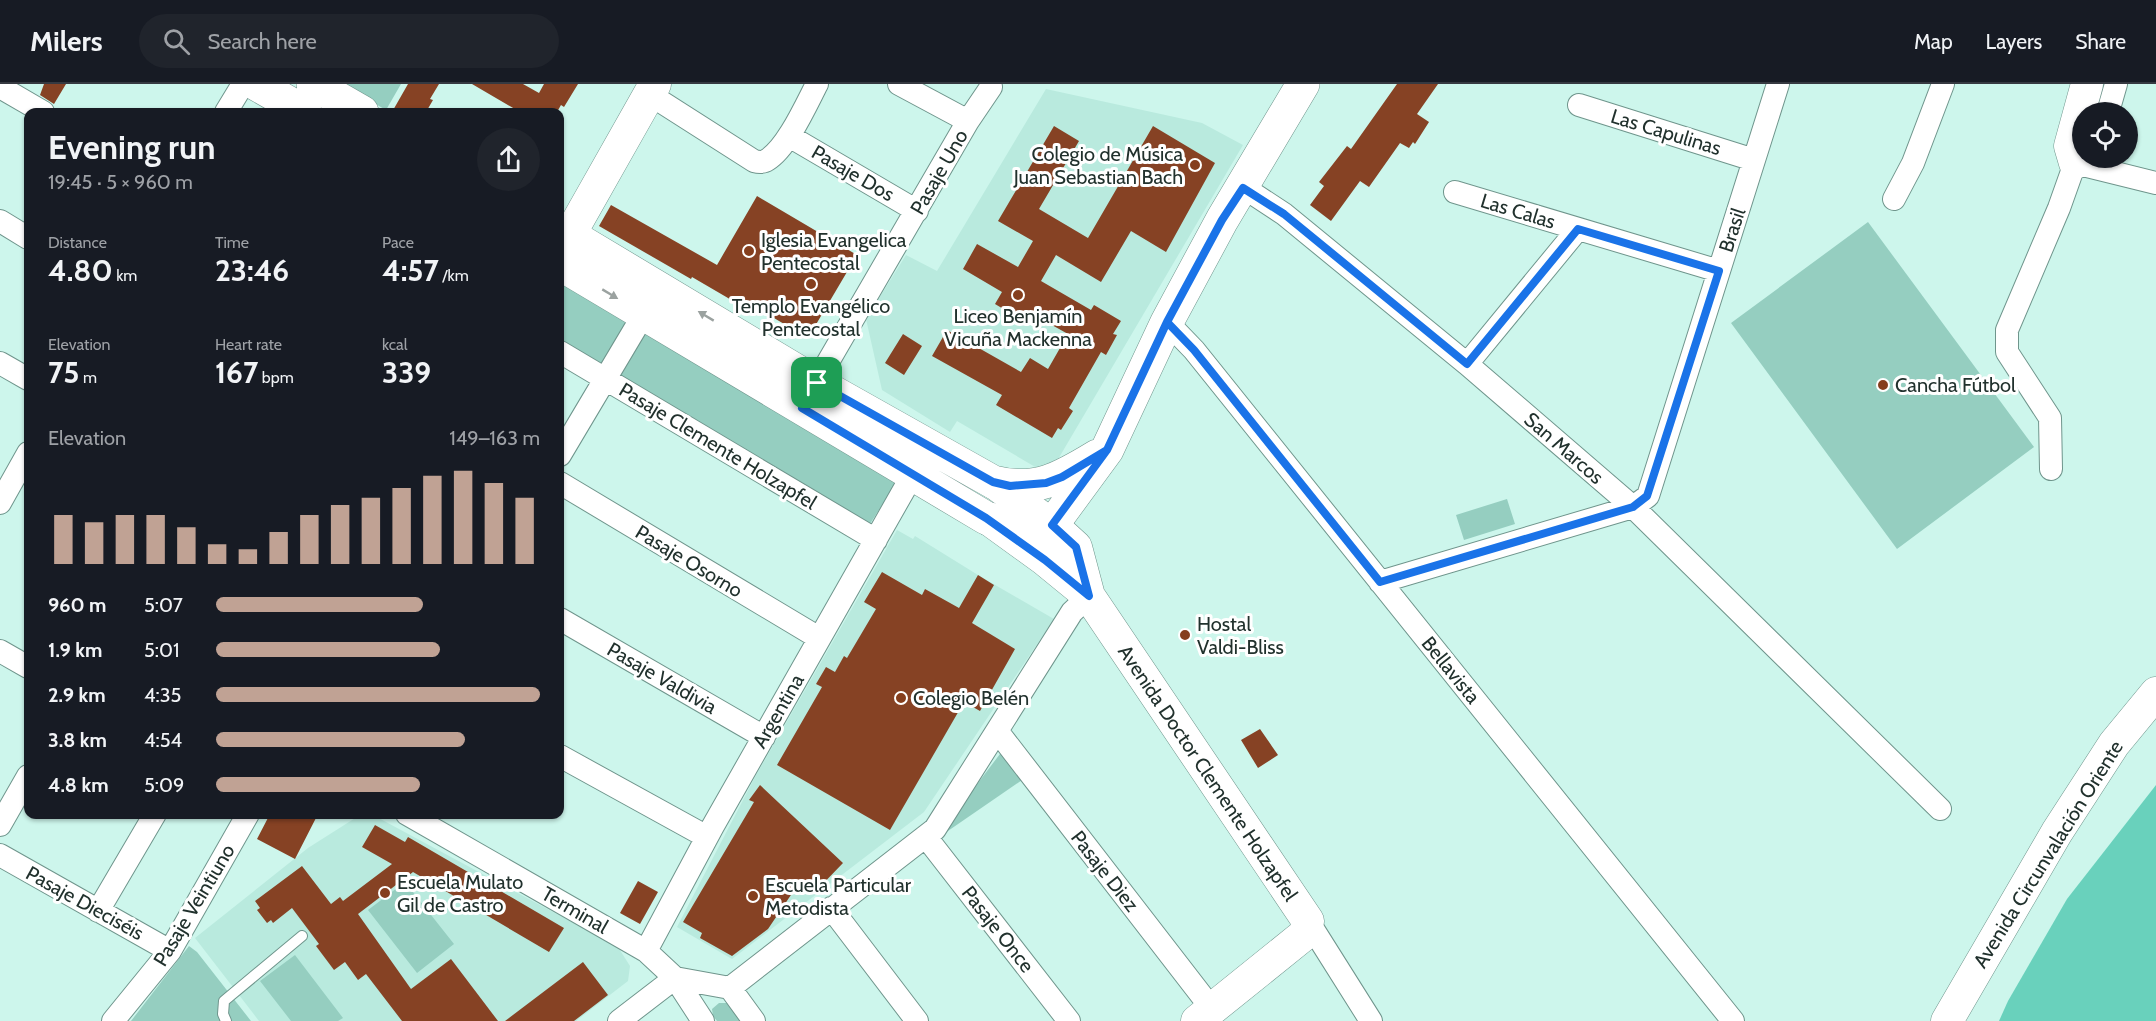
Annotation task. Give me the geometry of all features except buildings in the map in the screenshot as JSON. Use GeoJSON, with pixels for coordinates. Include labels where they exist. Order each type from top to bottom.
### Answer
{"type":"FeatureCollection","features":[{"type":"Feature","properties":{"kind":"main road"},"geometry":{"type":"LineString","coordinates":[[256,84],[347,108]]}},
{"type":"Feature","properties":{"kind":"main road"},"geometry":{"type":"LineString","coordinates":[[1052,525],[1107,450],[1167,322],[1222,220],[1303,84]]}},
{"type":"Feature","properties":{"kind":"main road","name":"Avenida Doctor Clemente Holzapfel"},"geometry":{"type":"LineString","coordinates":[[564,246],[809,395],[993,482]]}},
{"type":"Feature","properties":{"kind":"main road","name":"Avenida Doctor Clemente Holzapfel"},"geometry":{"type":"LineString","coordinates":[[809,395],[913,474],[986,518],[1019,527],[1052,525]]}},
{"type":"Feature","properties":{"kind":"main road"},"geometry":{"type":"LineString","coordinates":[[993,482],[1010,486],[1046,483],[1062,477],[1107,450]]}},
{"type":"Feature","properties":{"kind":"street"},"geometry":{"type":"LineString","coordinates":[[228,108],[243,84]]}},
{"type":"Feature","properties":{"kind":"street"},"geometry":{"type":"LineString","coordinates":[[564,242],[652,89],[753,161],[761,162],[768,159],[789,136],[817,84]]}},
{"type":"Feature","properties":{"kind":"street"},"geometry":{"type":"LineString","coordinates":[[899,84],[968,121]]}},
{"type":"Feature","properties":{"kind":"street","name":"Brasil"},"geometry":{"type":"LineString","coordinates":[[1633,507],[1647,496],[1778,84]]}},
{"type":"Feature","properties":{"kind":"street"},"geometry":{"type":"LineString","coordinates":[[1894,199],[1913,163],[1943,84]]}},
{"type":"Feature","properties":{"kind":"street"},"geometry":{"type":"LineString","coordinates":[[2082,102],[2087,84]]}},
{"type":"Feature","properties":{"kind":"street"},"geometry":{"type":"LineString","coordinates":[[2111,102],[2116,84]]}},
{"type":"Feature","properties":{"kind":"street"},"geometry":{"type":"LineString","coordinates":[[0,87],[36,108]]}},
{"type":"Feature","properties":{"kind":"street","name":"Pasaje Uno"},"geometry":{"type":"LineString","coordinates":[[809,395],[968,121],[991,87]]}},
{"type":"Feature","properties":{"kind":"street","name":"Las Capulinas"},"geometry":{"type":"LineString","coordinates":[[1579,105],[1754,160]]}},
{"type":"Feature","properties":{"kind":"street","name":"Pasaje Dos"},"geometry":{"type":"LineString","coordinates":[[789,136],[917,211]]}},
{"type":"Feature","properties":{"kind":"street"},"geometry":{"type":"LineString","coordinates":[[2051,469],[2050,418],[2007,352],[2007,330],[2059,208],[2083,168]]}},
{"type":"Feature","properties":{"kind":"street"},"geometry":{"type":"LineString","coordinates":[[2107,168],[2156,183]]}},
{"type":"Feature","properties":{"kind":"street","name":"San Marcos"},"geometry":{"type":"LineString","coordinates":[[1243,188],[1284,214],[1467,364],[1633,507],[1940,809]]}},
{"type":"Feature","properties":{"kind":"street","name":"Las Calas"},"geometry":{"type":"LineString","coordinates":[[1455,192],[1719,271]]}},
{"type":"Feature","properties":{"kind":"street"},"geometry":{"type":"LineString","coordinates":[[0,221],[24,236]]}},
{"type":"Feature","properties":{"kind":"street"},"geometry":{"type":"LineString","coordinates":[[1467,364],[1578,229]]}},
{"type":"Feature","properties":{"kind":"street"},"geometry":{"type":"LineString","coordinates":[[564,448],[652,301]]}},
{"type":"Feature","properties":{"kind":"street","name":"Bellavista"},"geometry":{"type":"LineString","coordinates":[[1167,322],[1194,350],[1733,1021]]}},
{"type":"Feature","properties":{"kind":"street","name":"Pasaje Clemente Holzapfel"},"geometry":{"type":"LineString","coordinates":[[564,354],[876,540]]}},
{"type":"Feature","properties":{"kind":"street"},"geometry":{"type":"LineString","coordinates":[[0,363],[24,377]]}},
{"type":"Feature","properties":{"kind":"street"},"geometry":{"type":"LineString","coordinates":[[0,503],[24,460]]}},
{"type":"Feature","properties":{"kind":"street","name":"Argentina"},"geometry":{"type":"LineString","coordinates":[[646,951],[707,837],[913,474]]}},
{"type":"Feature","properties":{"kind":"street","name":"Avenida Doctor Clemente Holzapfel"},"geometry":{"type":"LineString","coordinates":[[993,482],[1052,525],[1076,547],[1089,596],[1308,921],[1371,1021]]}},
{"type":"Feature","properties":{"kind":"street","name":"Pasaje Osorno"},"geometry":{"type":"LineString","coordinates":[[564,485],[819,638]]}},
{"type":"Feature","properties":{"kind":"street"},"geometry":{"type":"LineString","coordinates":[[1380,582],[1633,507]]}},
{"type":"Feature","properties":{"kind":"street"},"geometry":{"type":"LineString","coordinates":[[730,988],[935,829],[1072,612],[1089,596],[1045,560],[986,518]]}},
{"type":"Feature","properties":{"kind":"street","name":"Pasaje Valdivia"},"geometry":{"type":"LineString","coordinates":[[564,621],[764,737]]}},
{"type":"Feature","properties":{"kind":"street"},"geometry":{"type":"LineString","coordinates":[[0,651],[24,665]]}},
{"type":"Feature","properties":{"kind":"street","name":"Avenida Circunvalación Oriente"},"geometry":{"type":"LineString","coordinates":[[1947,1021],[2057,832],[2114,744],[2156,693]]}},
{"type":"Feature","properties":{"kind":"street","name":"Pasaje Diez"},"geometry":{"type":"LineString","coordinates":[[998,732],[1204,1015]]}},
{"type":"Feature","properties":{"kind":"street"},"geometry":{"type":"LineString","coordinates":[[564,758],[707,837]]}},
{"type":"Feature","properties":{"kind":"street"},"geometry":{"type":"LineString","coordinates":[[0,825],[24,783]]}},
{"type":"Feature","properties":{"kind":"street"},"geometry":{"type":"LineString","coordinates":[[98,911],[152,819]]}},
{"type":"Feature","properties":{"kind":"street","name":"Pasaje Veintiuno"},"geometry":{"type":"LineString","coordinates":[[113,1021],[170,951],[245,819]]}},
{"type":"Feature","properties":{"kind":"street","name":"Terminal"},"geometry":{"type":"LineString","coordinates":[[416,819],[646,951],[675,978],[703,1021]]}},
{"type":"Feature","properties":{"kind":"street","name":"Pasaje Once"},"geometry":{"type":"LineString","coordinates":[[926,837],[1069,1021]]}},
{"type":"Feature","properties":{"kind":"street","name":"Pasaje Dieciséis"},"geometry":{"type":"LineString","coordinates":[[0,855],[170,951]]}},
{"type":"Feature","properties":{"kind":"street"},"geometry":{"type":"LineString","coordinates":[[831,908],[917,1021]]}},
{"type":"Feature","properties":{"kind":"street"},"geometry":{"type":"LineString","coordinates":[[1204,1015],[1305,934],[1308,921]]}},
{"type":"Feature","properties":{"kind":"street"},"geometry":{"type":"LineString","coordinates":[[620,1021],[675,978],[730,988],[754,1021]]}},
{"type":"Feature","properties":{"kind":"lane"},"geometry":{"type":"LineString","coordinates":[[226,1021],[223,1014],[225,1001],[302,936]]}},
{"type":"Feature","properties":{"kind":"shaded area"},"geometry":{"type":"Polygon","coordinates":[[[341,84],[401,84],[387,108],[383,108],[341,84]]]}},
{"type":"Feature","properties":{"kind":"shaded area","name":"Liceo Benjamín Vicuña Mackenna"},"geometry":{"type":"Polygon","coordinates":[[[1046,89],[1202,123],[1243,145],[1057,461],[1037,468],[957,421],[950,432],[882,390],[866,319],[906,255],[937,271],[1046,89]]]}},
{"type":"Feature","properties":{"kind":"shaded area","name":"Cancha Fútbol"},"geometry":{"type":"Polygon","coordinates":[[[1868,222],[2034,447],[1897,549],[1731,323],[1868,222]]]}},
{"type":"Feature","properties":{"kind":"shaded area"},"geometry":{"type":"Polygon","coordinates":[[[564,276],[620,309],[626,326],[601,368],[564,346],[564,276]]]}},
{"type":"Feature","properties":{"kind":"shaded area"},"geometry":{"type":"Polygon","coordinates":[[[643,325],[890,474],[895,485],[868,527],[612,377],[643,325]]]}},
{"type":"Feature","properties":{"kind":"shaded area"},"geometry":{"type":"Polygon","coordinates":[[[1507,499],[1515,524],[1464,540],[1456,515],[1507,499]]]}},
{"type":"Feature","properties":{"kind":"shaded area","name":"Colegio Belén"},"geometry":{"type":"Polygon","coordinates":[[[897,530],[913,539],[915,536],[1054,619],[924,812],[732,959],[677,927],[755,777],[897,530]]]}},
{"type":"Feature","properties":{"kind":"shaded area"},"geometry":{"type":"Polygon","coordinates":[[[1003,750],[1025,778],[945,833],[943,829],[1003,750]]]}},
{"type":"Feature","properties":{"kind":"shaded area","name":"Escuela Mulato Gil de Castro"},"geometry":{"type":"Polygon","coordinates":[[[354,819],[380,819],[618,947],[630,966],[628,981],[576,1021],[259,1021],[195,938],[308,848],[354,819]]]}},
{"type":"Feature","properties":{"kind":"shaded area"},"geometry":{"type":"Polygon","coordinates":[[[405,882],[454,944],[417,973],[368,910],[405,882]]]}},
{"type":"Feature","properties":{"kind":"shaded area"},"geometry":{"type":"Polygon","coordinates":[[[189,946],[197,952],[251,1021],[131,1021],[189,946]]]}},
{"type":"Feature","properties":{"kind":"shaded area"},"geometry":{"type":"Polygon","coordinates":[[[295,955],[343,1018],[338,1021],[291,1021],[260,981],[295,955]]]}},
{"type":"Feature","properties":{"kind":"shaded area"},"geometry":{"type":"Polygon","coordinates":[[[719,1003],[728,1003],[742,1021],[717,1021],[712,1009],[719,1003]]]}},
{"type":"Feature","properties":{"kind":"green space"},"geometry":{"type":"Polygon","coordinates":[[[2156,785],[2156,1021],[1999,1021],[2008,1001],[2067,899],[2156,785]]]}},
{"type":"Feature","properties":{"kind":"place","name":"Colegio de Música Juan Sebastian Bach"},"geometry":{"type":"Point","coordinates":[1195,165]}},
{"type":"Feature","properties":{"kind":"place","name":"Iglesia Evangelica Pentecostal"},"geometry":{"type":"Point","coordinates":[749,251]}},
{"type":"Feature","properties":{"kind":"place","name":"Templo Evangélico Pentecostal"},"geometry":{"type":"Point","coordinates":[811,284]}},
{"type":"Feature","properties":{"kind":"place","name":"Liceo Benjamín Vicuña Mackenna"},"geometry":{"type":"Point","coordinates":[1018,295]}},
{"type":"Feature","properties":{"kind":"place","name":"Cancha Fútbol"},"geometry":{"type":"Point","coordinates":[1883,385]}},
{"type":"Feature","properties":{"kind":"place","name":"Hostal Valdi-Bliss"},"geometry":{"type":"Point","coordinates":[1185,635]}},
{"type":"Feature","properties":{"kind":"place","name":"Colegio Belén"},"geometry":{"type":"Point","coordinates":[901,698]}},
{"type":"Feature","properties":{"kind":"place","name":"Escuela Mulato Gil de Castro"},"geometry":{"type":"Point","coordinates":[385,893]}},
{"type":"Feature","properties":{"kind":"place","name":"Escuela Particular Metodista"},"geometry":{"type":"Point","coordinates":[753,896]}},
{"type":"Feature","properties":{"kind":"route"},"geometry":{"type":"LineString","coordinates":[[817,383],[802,408],[986,518],[1045,560],[1089,596],[1076,547],[1052,525],[1107,450],[1167,322],[1222,220],[1243,188],[1284,214],[1467,364],[1578,229],[1719,271],[1647,496],[1633,507],[1380,582],[1194,350],[1167,322],[1137,386],[1107,450],[1062,477],[1046,483],[1010,486],[993,482],[817,383]]}}]}
